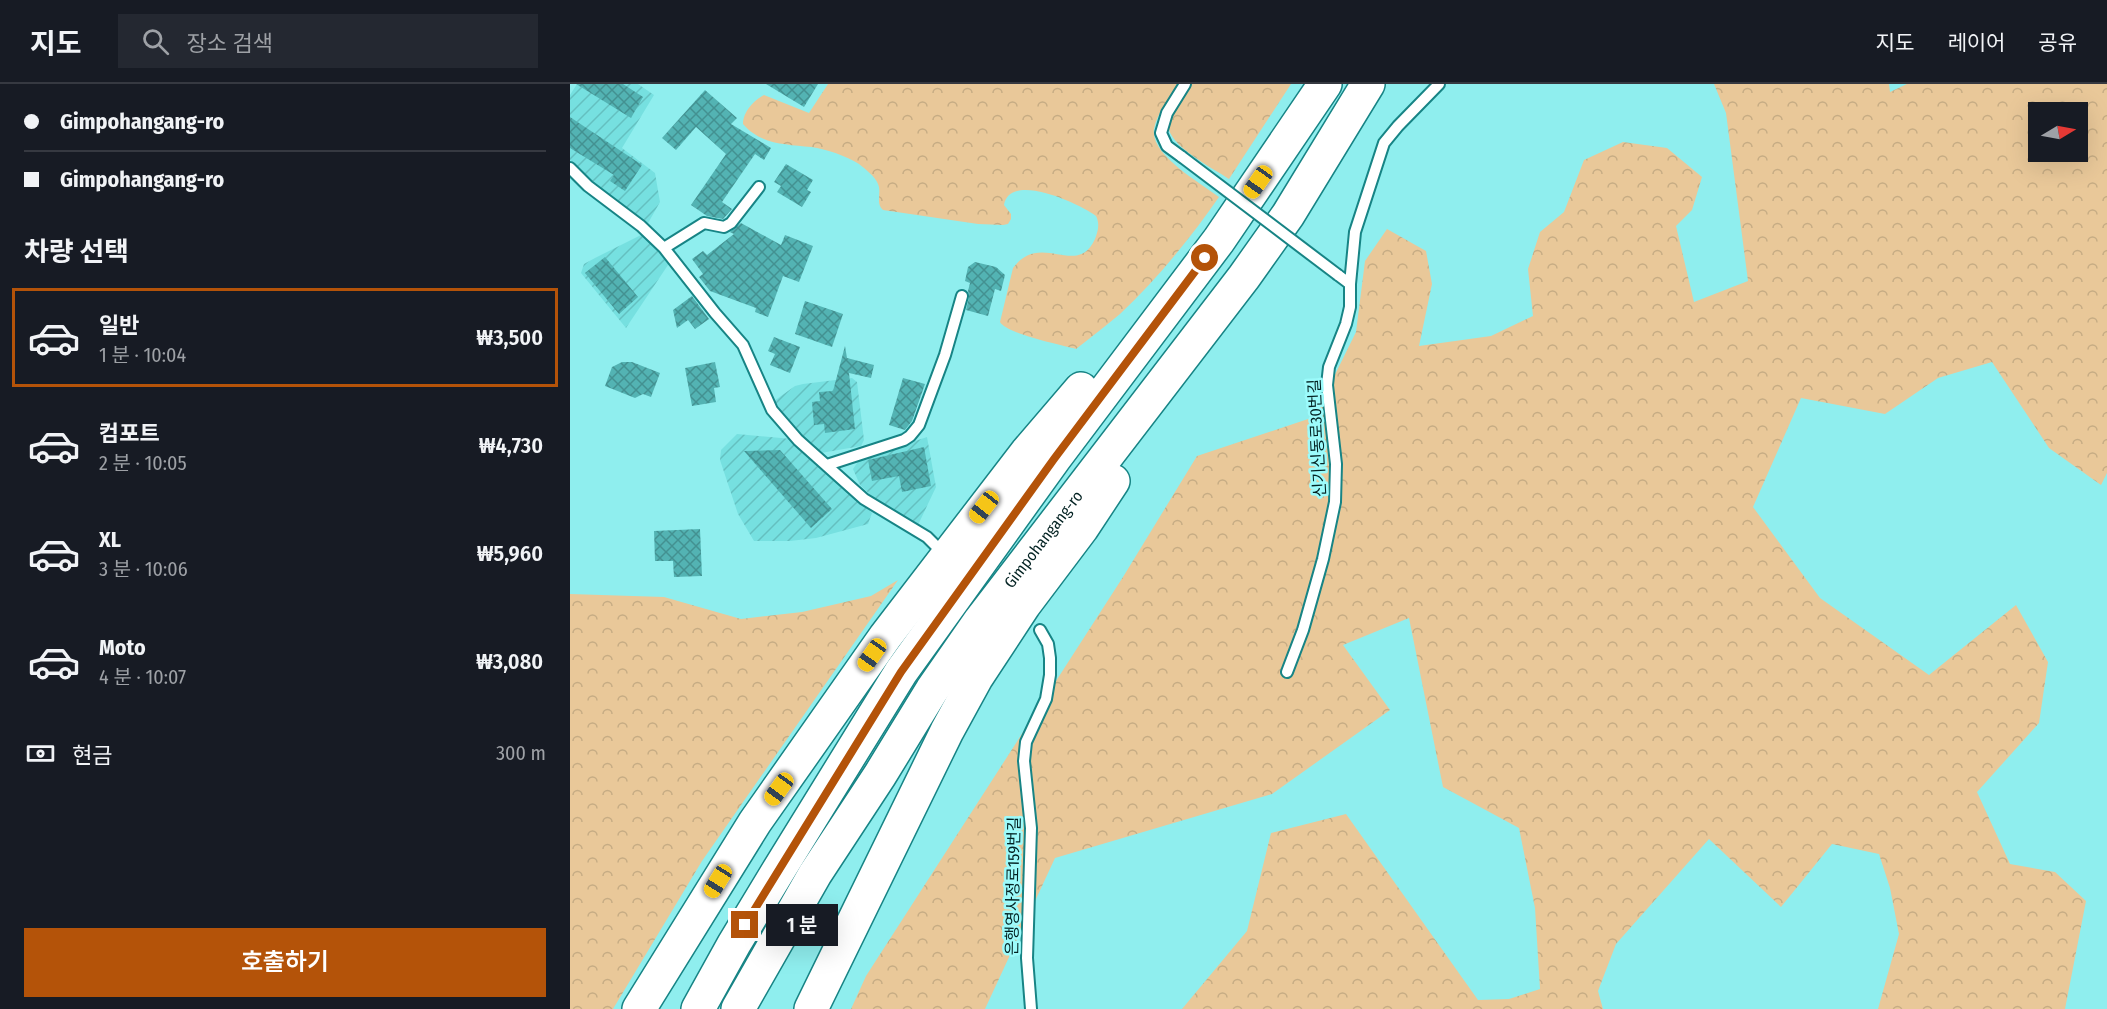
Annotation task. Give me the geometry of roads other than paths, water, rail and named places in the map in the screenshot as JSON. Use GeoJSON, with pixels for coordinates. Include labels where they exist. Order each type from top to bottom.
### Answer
{"type":"FeatureCollection","features":[{"type":"Feature","properties":{"kind":"highway"},"geometry":{"type":"LineString","coordinates":[[698,1009],[734,944],[901,672],[1054,459],[1219,240],[1324,84]]}},
{"type":"Feature","properties":{"kind":"highway","name":"Gimpohangang-ro"},"geometry":{"type":"LineString","coordinates":[[738,1009],[814,874],[880,775],[932,690],[980,621],[1244,277],[1288,215],[1368,84]]}},
{"type":"Feature","properties":{"kind":"highway"},"geometry":{"type":"LineString","coordinates":[[639,1009],[755,822],[885,637],[1027,452],[1109,357],[1219,240]]}},
{"type":"Feature","properties":{"kind":"highway"},"geometry":{"type":"LineString","coordinates":[[811,1009],[927,772],[976,678],[1043,578],[1082,528],[1114,479],[1165,380]]}},
{"type":"Feature","properties":{"kind":"lane"},"geometry":{"type":"LineString","coordinates":[[1185,84],[1167,113],[1161,133],[1167,146],[1350,284]]}},
{"type":"Feature","properties":{"kind":"lane","name":"신기신동로30번길"},"geometry":{"type":"LineString","coordinates":[[1287,672],[1303,630],[1323,559],[1335,502],[1336,464],[1327,385],[1329,367],[1346,324],[1350,307],[1355,232],[1384,143],[1439,84]]}},
{"type":"Feature","properties":{"kind":"lane"},"geometry":{"type":"LineString","coordinates":[[570,168],[588,186],[641,226],[664,248],[743,345],[765,396],[781,422],[864,499],[912,528],[936,546]]}},
{"type":"Feature","properties":{"kind":"lane"},"geometry":{"type":"LineString","coordinates":[[664,248],[704,223],[724,227],[731,223],[759,187]]}},
{"type":"Feature","properties":{"kind":"lane"},"geometry":{"type":"LineString","coordinates":[[827,465],[904,440],[915,432],[941,364],[962,296]]}},
{"type":"Feature","properties":{"kind":"lane","name":"은행영사정로159번길"},"geometry":{"type":"LineString","coordinates":[[1031,1009],[1027,947],[1031,828],[1024,761],[1026,742],[1046,699],[1050,675],[1048,644],[1040,630]]}}]}
